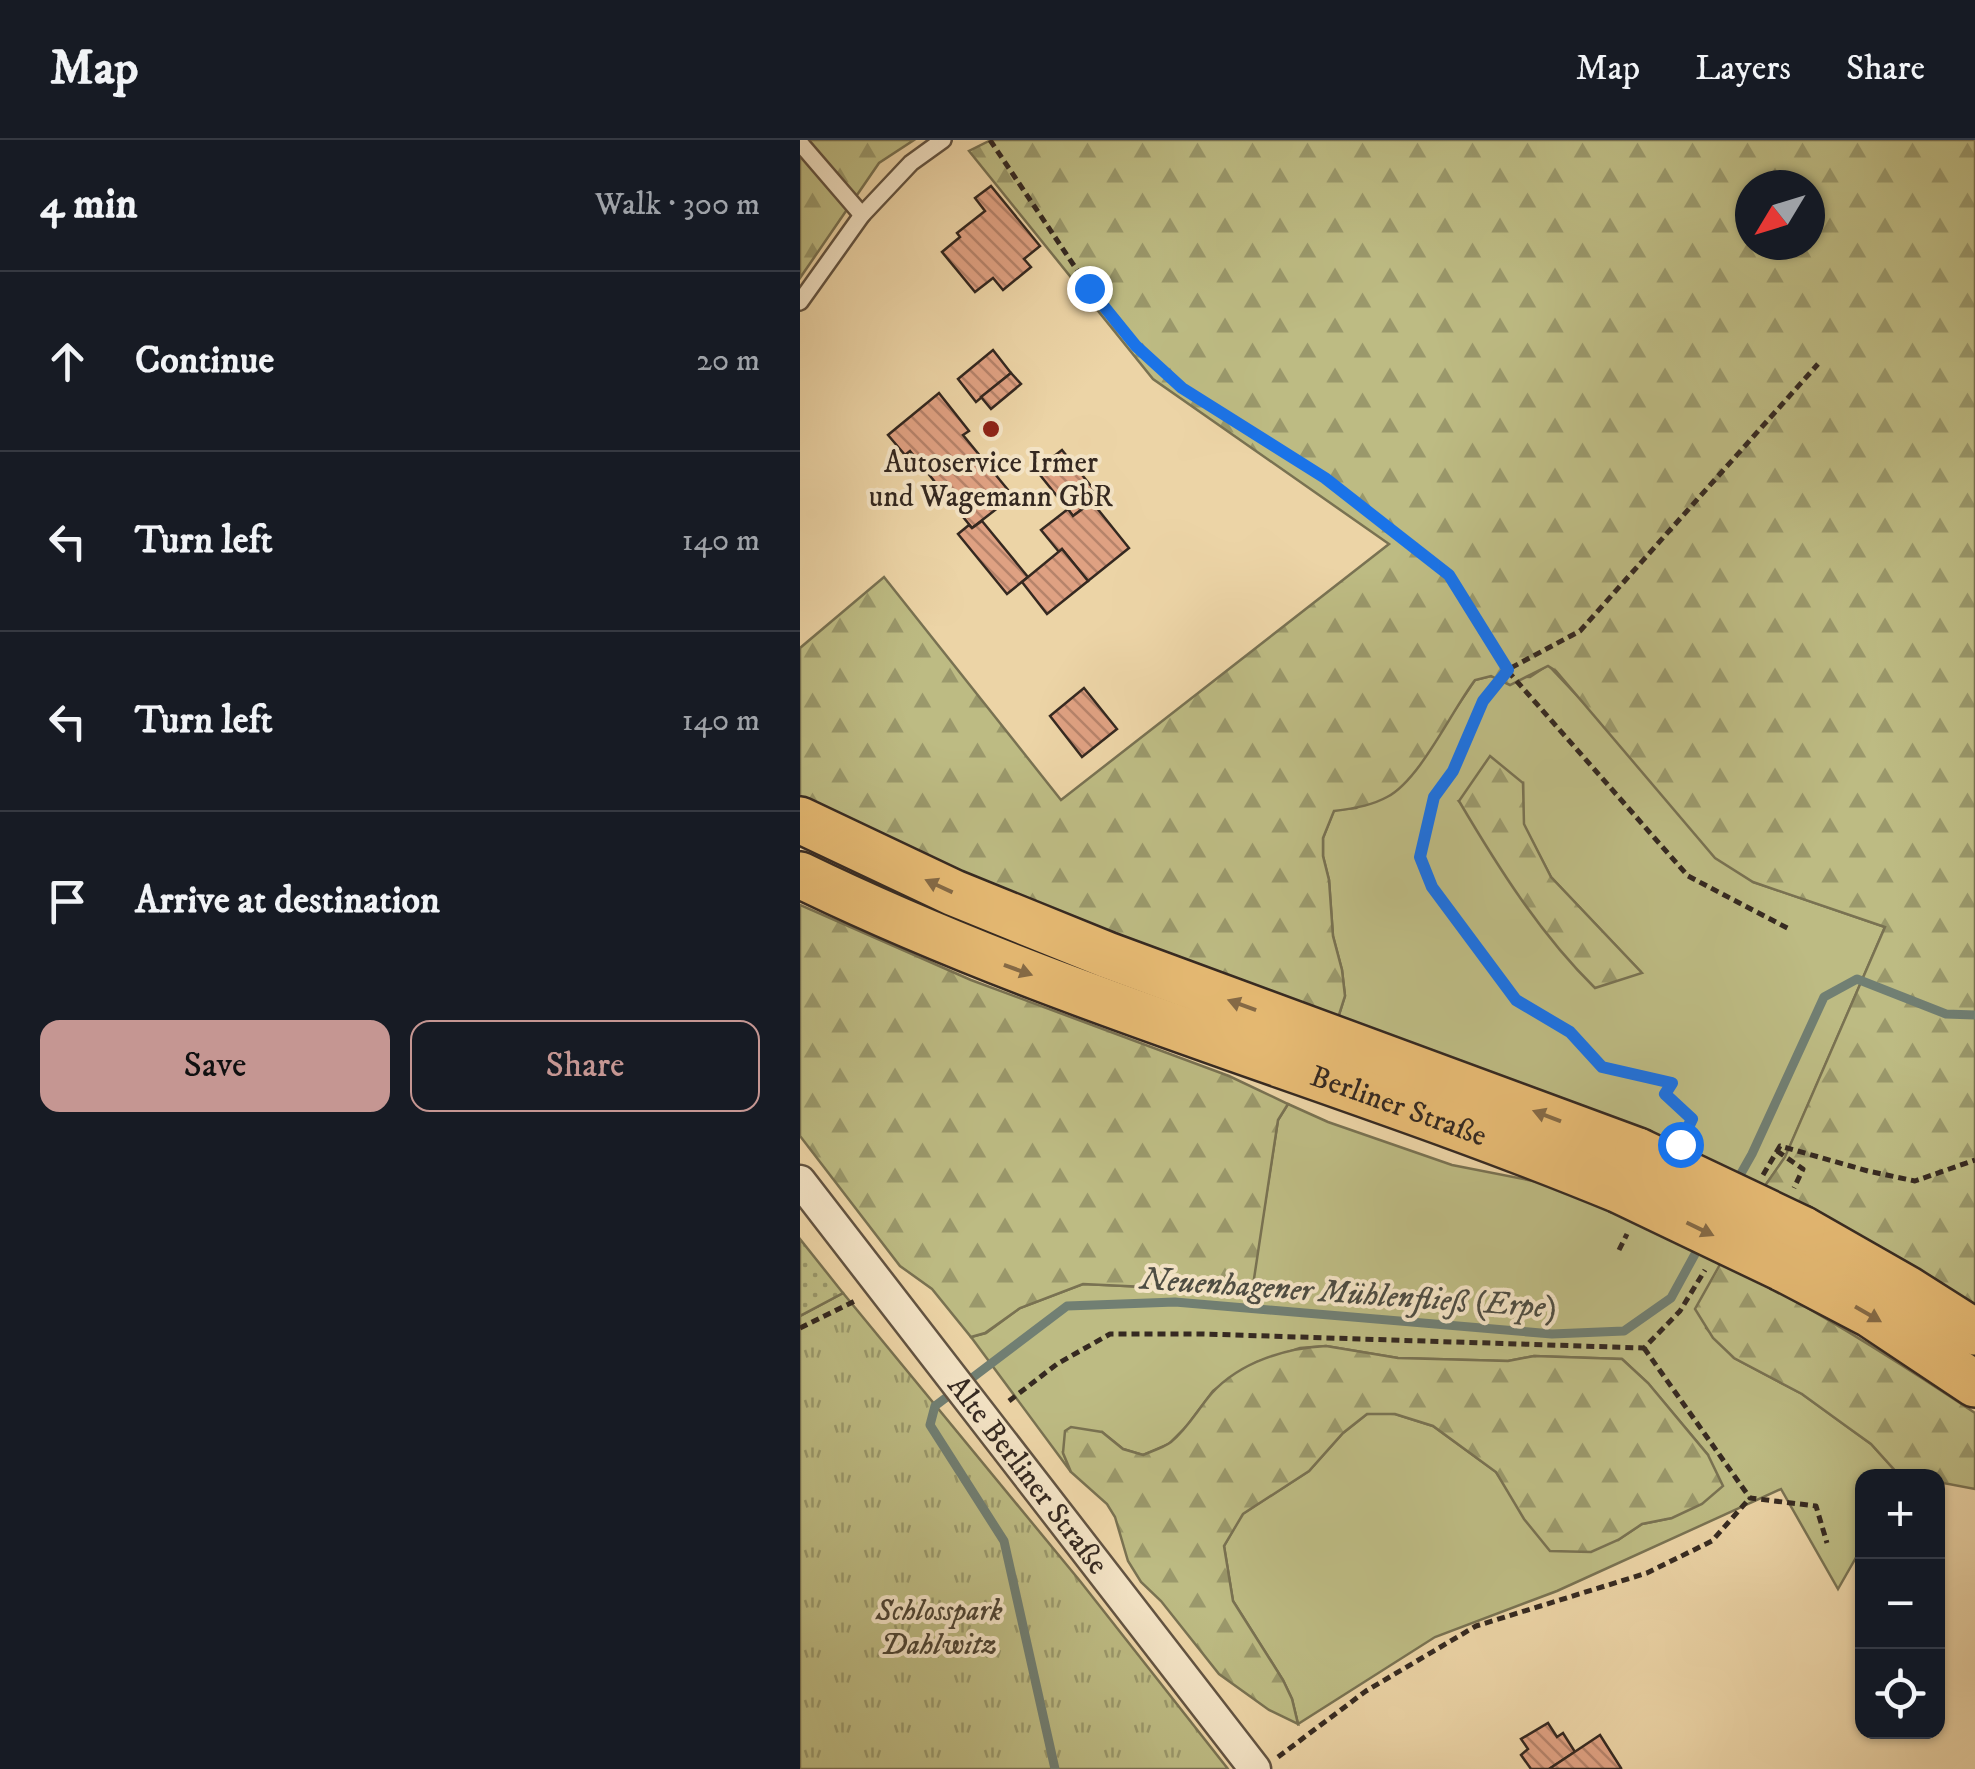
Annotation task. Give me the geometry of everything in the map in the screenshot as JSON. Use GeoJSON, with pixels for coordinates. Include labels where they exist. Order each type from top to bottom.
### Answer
{"type":"FeatureCollection","features":[{"type":"Feature","properties":{"kind":"main road","name":"Berliner Straße"},"geometry":{"type":"LineString","coordinates":[[800,820],[954,893],[1642,1178],[1792,1249],[1906,1288],[1975,1332]]}},
{"type":"Feature","properties":{"kind":"main road","name":"Berliner Straße"},"geometry":{"type":"LineString","coordinates":[[800,874],[995,962],[1520,1149],[1642,1178]]}},
{"type":"Feature","properties":{"kind":"main road","name":"Berliner Straße"},"geometry":{"type":"LineString","coordinates":[[1792,1249],[1870,1314],[1975,1384]]}},
{"type":"Feature","properties":{"kind":"street","name":"Alte Berliner Straße"},"geometry":{"type":"LineString","coordinates":[[800,1181],[938,1360],[997,1410],[1265,1764]]}},
{"type":"Feature","properties":{"kind":"lane"},"geometry":{"type":"LineString","coordinates":[[913,140],[938,143]]}},
{"type":"Feature","properties":{"kind":"lane"},"geometry":{"type":"LineString","coordinates":[[800,143],[862,215]]}},
{"type":"Feature","properties":{"kind":"lane"},"geometry":{"type":"LineString","coordinates":[[800,302],[862,215],[895,178],[938,143]]}},
{"type":"Feature","properties":{"kind":"path"},"geometry":{"type":"LineString","coordinates":[[990,140],[1089,288],[1136,346],[1182,388],[1325,478],[1449,575],[1508,670],[1688,876],[1791,930]]}},
{"type":"Feature","properties":{"kind":"path"},"geometry":{"type":"LineString","coordinates":[[1619,1250],[1642,1178],[1692,1119],[1665,1094],[1672,1083],[1602,1067],[1570,1032],[1516,1000],[1432,887],[1420,857],[1434,797],[1453,771],[1483,701],[1508,670],[1580,630],[1818,364]]}},
{"type":"Feature","properties":{"kind":"path"},"geometry":{"type":"LineString","coordinates":[[1758,1183],[1780,1146],[1916,1181],[1975,1160]]}},
{"type":"Feature","properties":{"kind":"path"},"geometry":{"type":"LineString","coordinates":[[1778,1151],[1803,1169]]}},
{"type":"Feature","properties":{"kind":"path"},"geometry":{"type":"LineString","coordinates":[[997,1410],[1056,1364],[1110,1334],[1644,1348],[1680,1311],[1709,1263]]}},
{"type":"Feature","properties":{"kind":"path"},"geometry":{"type":"LineString","coordinates":[[800,1328],[880,1286]]}},
{"type":"Feature","properties":{"kind":"path"},"geometry":{"type":"LineString","coordinates":[[1644,1348],[1750,1498],[1816,1506],[1827,1543]]}},
{"type":"Feature","properties":{"kind":"path"},"geometry":{"type":"LineString","coordinates":[[1265,1764],[1366,1691],[1476,1626],[1646,1573],[1712,1541],[1750,1498]]}},
{"type":"Feature","properties":{"kind":"green space"},"geometry":{"type":"Polygon","coordinates":[[[800,140],[914,140],[879,163],[800,278],[800,140]]]}},
{"type":"Feature","properties":{"kind":"green space"},"geometry":{"type":"Polygon","coordinates":[[[991,140],[1975,140],[1975,1309],[1762,1190],[1785,1157],[1885,927],[1753,882],[1715,858],[1548,666],[1510,685],[1491,676],[1475,680],[1423,760],[1399,788],[1375,803],[1334,811],[1323,838],[1323,856],[1345,996],[1338,1018],[1022,901],[800,802],[800,648],[884,577],[1061,800],[1389,544],[1153,379],[969,151],[991,140]]]}},
{"type":"Feature","properties":{"kind":"green space"},"geometry":{"type":"Polygon","coordinates":[[[1548,665],[1753,882],[1885,927],[1785,1158],[1762,1190],[1338,1018],[1345,996],[1323,856],[1323,838],[1334,810],[1356,808],[1413,772],[1475,680],[1491,676],[1530,677],[1548,665]],[[1523,783],[1459,801],[1641,972],[1551,877],[1523,824],[1523,783]]]}},
{"type":"Feature","properties":{"kind":"green space"},"geometry":{"type":"Polygon","coordinates":[[[1490,756],[1523,783],[1524,824],[1551,877],[1642,973],[1595,988],[1521,899],[1459,801],[1490,756]]]}},
{"type":"Feature","properties":{"kind":"green space"},"geometry":{"type":"Polygon","coordinates":[[[800,905],[971,980],[1229,1076],[1288,1104],[1278,1120],[1252,1292],[1083,1284],[1020,1308],[985,1333],[971,1337],[932,1289],[900,1266],[800,1136],[800,905]]]}},
{"type":"Feature","properties":{"kind":"green space"},"geometry":{"type":"Polygon","coordinates":[[[1288,1104],[1452,1165],[1559,1186],[1722,1261],[1706,1328],[1734,1358],[1802,1394],[1871,1444],[1894,1469],[1855,1469],[1855,1559],[1838,1589],[1781,1489],[1557,1591],[1435,1637],[1298,1724],[1283,1680],[1233,1601],[1224,1546],[1242,1514],[1309,1471],[1343,1433],[1367,1414],[1395,1414],[1433,1426],[1496,1472],[1507,1488],[1618,1540],[1642,1524],[1672,1518],[1708,1455],[1648,1383],[1622,1359],[1398,1358],[1326,1346],[1300,1348],[1237,1373],[1213,1391],[1169,1444],[1143,1455],[1123,1449],[1102,1432],[1063,1452],[1071,1472],[971,1337],[986,1333],[1020,1308],[1083,1284],[1251,1292],[1278,1120],[1288,1104]]]}},
{"type":"Feature","properties":{"kind":"green space"},"geometry":{"type":"Polygon","coordinates":[[[800,1239],[843,1293],[800,1316],[800,1239]]]}},
{"type":"Feature","properties":{"kind":"green space"},"geometry":{"type":"Polygon","coordinates":[[[1722,1261],[1913,1372],[1975,1413],[1975,1489],[1945,1483],[1945,1469],[1894,1469],[1871,1444],[1802,1394],[1734,1358],[1713,1338],[1695,1309],[1722,1261]]]}},
{"type":"Feature","properties":{"kind":"green space","name":"Schlosspark Dahlwitz"},"geometry":{"type":"Polygon","coordinates":[[[843,1293],[1080,1581],[1228,1769],[800,1769],[800,1316],[843,1293]]]}},
{"type":"Feature","properties":{"kind":"green space"},"geometry":{"type":"Polygon","coordinates":[[[1326,1346],[1398,1358],[1622,1359],[1648,1383],[1708,1455],[1723,1486],[1702,1504],[1672,1518],[1642,1524],[1591,1552],[1550,1551],[1524,1519],[1496,1472],[1433,1426],[1395,1414],[1367,1414],[1343,1433],[1309,1471],[1243,1514],[1224,1546],[1233,1601],[1283,1680],[1298,1724],[1269,1710],[1219,1674],[1141,1582],[1128,1561],[1115,1517],[1107,1504],[1071,1472],[1063,1453],[1065,1431],[1071,1427],[1102,1432],[1123,1449],[1143,1455],[1177,1437],[1212,1393],[1236,1373],[1280,1354],[1326,1346]]]}},
{"type":"Feature","properties":{"kind":"building"},"geometry":{"type":"Polygon","coordinates":[[[991,186],[1040,246],[1024,259],[1031,267],[1003,290],[993,278],[975,292],[942,252],[960,237],[957,233],[985,211],[975,198],[991,186]]]}},
{"type":"Feature","properties":{"kind":"building"},"geometry":{"type":"Polygon","coordinates":[[[993,350],[1011,373],[976,402],[958,379],[993,350]]]}},
{"type":"Feature","properties":{"kind":"building"},"geometry":{"type":"Polygon","coordinates":[[[1011,373],[1021,384],[991,409],[981,397],[1011,373]]]}},
{"type":"Feature","properties":{"kind":"building"},"geometry":{"type":"Polygon","coordinates":[[[939,393],[969,431],[963,435],[1013,496],[972,528],[910,451],[905,455],[888,435],[939,393]]]}},
{"type":"Feature","properties":{"kind":"building"},"geometry":{"type":"Polygon","coordinates":[[[1062,450],[1099,496],[1073,516],[1036,470],[1062,450]]]}},
{"type":"Feature","properties":{"kind":"building"},"geometry":{"type":"Polygon","coordinates":[[[1092,502],[1129,548],[1088,581],[1041,530],[1068,509],[1073,516],[1092,502]]]}},
{"type":"Feature","properties":{"kind":"building"},"geometry":{"type":"Polygon","coordinates":[[[982,521],[1028,577],[1007,594],[958,534],[982,521]]]}},
{"type":"Feature","properties":{"kind":"building"},"geometry":{"type":"Polygon","coordinates":[[[1062,549],[1088,581],[1047,614],[1022,582],[1062,549]]]}},
{"type":"Feature","properties":{"kind":"building"},"geometry":{"type":"Polygon","coordinates":[[[1084,688],[1117,729],[1082,757],[1050,716],[1084,688]]]}},
{"type":"Feature","properties":{"kind":"building"},"geometry":{"type":"Polygon","coordinates":[[[1548,1723],[1557,1737],[1563,1733],[1575,1752],[1549,1769],[1531,1769],[1521,1755],[1528,1749],[1521,1739],[1548,1723]]]}},
{"type":"Feature","properties":{"kind":"building"},"geometry":{"type":"Polygon","coordinates":[[[1600,1735],[1621,1768],[1549,1769],[1600,1735]]]}},
{"type":"Feature","properties":{"kind":"waterway","name":"Neuenhagener Mühlenfließ (Erpe)"},"geometry":{"type":"LineString","coordinates":[[1735,1184],[1824,997],[1857,979],[1946,1014],[1975,1015]]}},
{"type":"Feature","properties":{"kind":"waterway","name":"Neuenhagener Mühlenfließ (Erpe)"},"geometry":{"type":"LineString","coordinates":[[1055,1769],[1004,1541],[930,1425],[935,1406],[1067,1306],[1175,1302],[1552,1334],[1624,1331],[1671,1298],[1700,1245]]}},
{"type":"Feature","properties":{"kind":"place","name":"Autoservice Irmer und Wagemann GbR"},"geometry":{"type":"Point","coordinates":[991,429]}},
{"type":"Feature","properties":{"kind":"route"},"geometry":{"type":"LineString","coordinates":[[1089,288],[1136,346],[1182,388],[1325,478],[1449,575],[1508,670],[1483,701],[1453,771],[1434,797],[1420,857],[1432,887],[1516,1000],[1570,1032],[1602,1067],[1672,1083],[1665,1094],[1692,1119],[1680,1144]]}}]}
